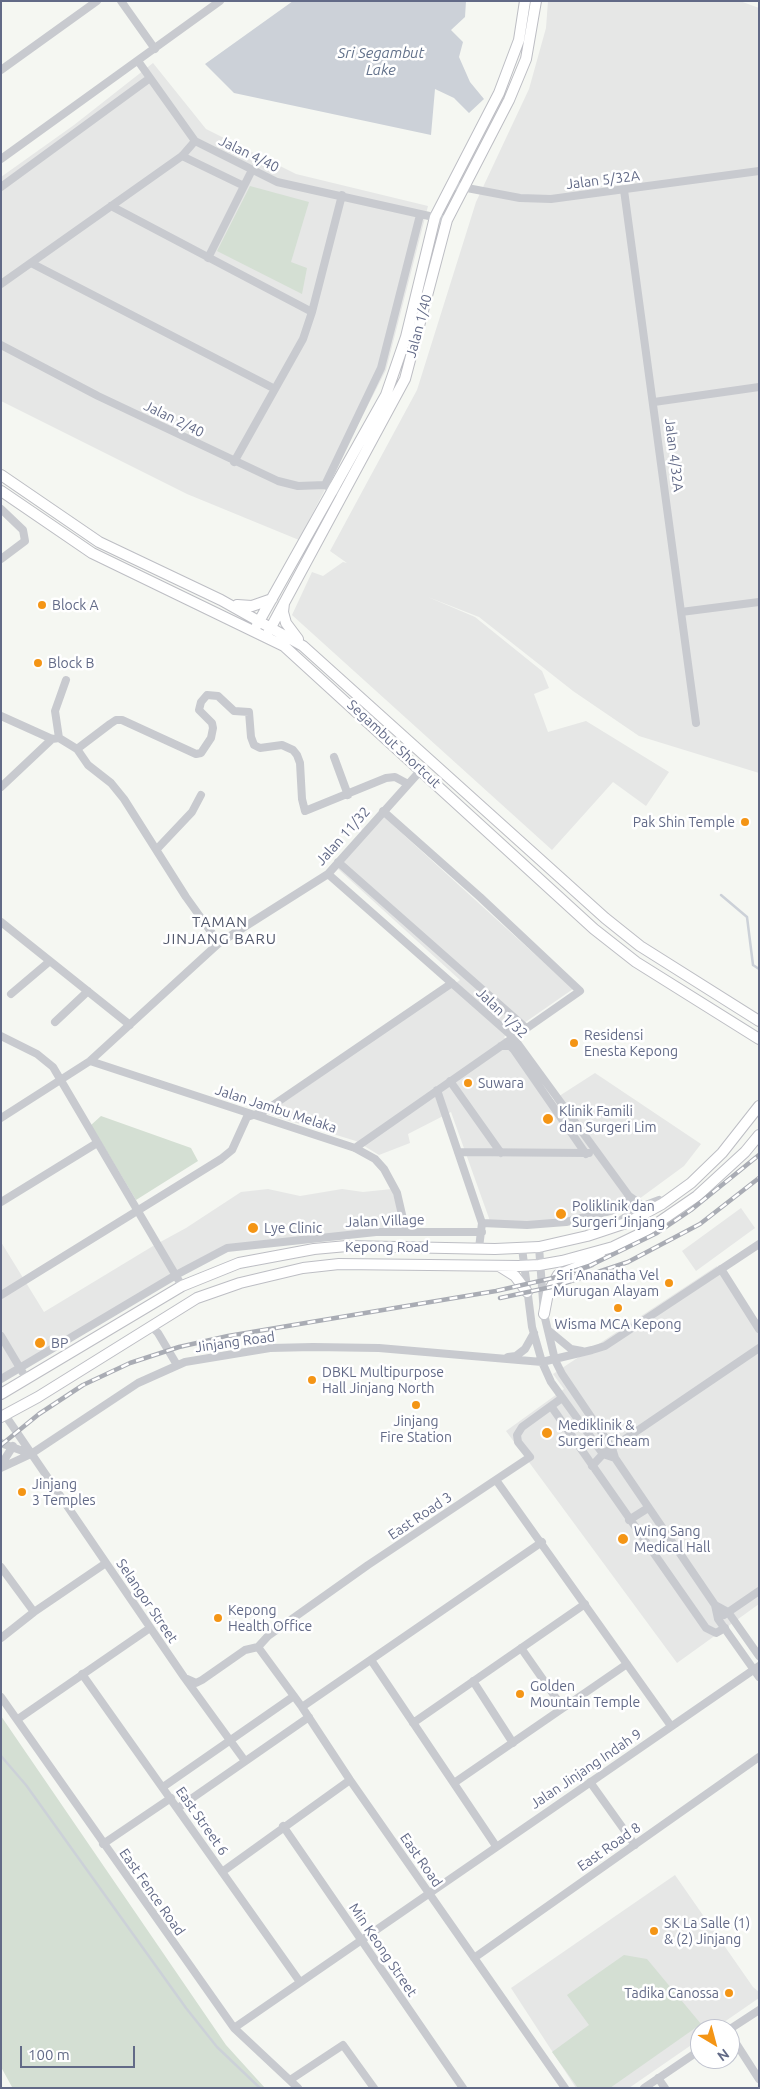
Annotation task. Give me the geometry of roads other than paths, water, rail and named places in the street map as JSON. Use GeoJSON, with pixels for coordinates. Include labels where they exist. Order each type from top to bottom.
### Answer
{"type":"FeatureCollection","features":[{"type":"Feature","properties":{"kind":"main road","name":"Jalan 1/40"},"geometry":{"type":"LineString","coordinates":[[254,630],[374,420],[394,376],[406,337],[435,217],[499,93],[513,59],[525,1]]}},
{"type":"Feature","properties":{"kind":"main road","name":"Jalan 1/40"},"geometry":{"type":"LineString","coordinates":[[266,636],[284,602],[334,489],[405,379],[447,220],[462,188],[510,100],[526,59],[536,1]]}},
{"type":"Feature","properties":{"kind":"main road","name":"Segambut Shortcut"},"geometry":{"type":"LineString","coordinates":[[1,476],[99,542],[221,600],[271,626],[303,646],[633,941],[759,1021]]}},
{"type":"Feature","properties":{"kind":"main road","name":"Segambut Shortcut"},"geometry":{"type":"LineString","coordinates":[[1,491],[92,553],[266,636],[302,659],[594,929],[636,962],[759,1039]]}},
{"type":"Feature","properties":{"kind":"main road"},"geometry":{"type":"LineString","coordinates":[[221,600],[246,607],[259,605],[272,599]]}},
{"type":"Feature","properties":{"kind":"main road"},"geometry":{"type":"LineString","coordinates":[[284,602],[283,612],[286,623],[303,646]]}},
{"type":"Feature","properties":{"kind":"main road"},"geometry":{"type":"LineString","coordinates":[[392,725],[424,762],[420,770]]}},
{"type":"Feature","properties":{"kind":"main road","name":"Kepong Road"},"geometry":{"type":"LineString","coordinates":[[1,1394],[182,1286],[239,1263],[314,1249],[347,1246],[522,1248],[600,1232],[629,1222],[662,1204],[708,1166],[722,1153],[759,1106]]}},
{"type":"Feature","properties":{"kind":"main road","name":"Kepong Road"},"geometry":{"type":"LineString","coordinates":[[2,1415],[212,1292],[303,1268],[339,1264],[525,1266],[604,1250],[646,1231],[697,1196],[745,1152],[759,1135]]}},
{"type":"Feature","properties":{"kind":"main road"},"geometry":{"type":"LineString","coordinates":[[544,1314],[548,1292],[558,1275],[590,1262],[604,1250]]}},
{"type":"Feature","properties":{"kind":"main road"},"geometry":{"type":"LineString","coordinates":[[498,1266],[515,1276],[527,1292]]}},
{"type":"Feature","properties":{"kind":"street"},"geometry":{"type":"LineString","coordinates":[[1,70],[96,1]]}},
{"type":"Feature","properties":{"kind":"street"},"geometry":{"type":"LineString","coordinates":[[121,1],[155,49]]}},
{"type":"Feature","properties":{"kind":"street"},"geometry":{"type":"LineString","coordinates":[[1,160],[155,49],[215,3]]}},
{"type":"Feature","properties":{"kind":"street","name":"Jalan 4/40"},"geometry":{"type":"LineString","coordinates":[[138,61],[195,141],[277,182],[447,220]]}},
{"type":"Feature","properties":{"kind":"street"},"geometry":{"type":"LineString","coordinates":[[1,187],[150,78]]}},
{"type":"Feature","properties":{"kind":"street"},"geometry":{"type":"LineString","coordinates":[[1,284],[182,156],[195,141]]}},
{"type":"Feature","properties":{"kind":"street"},"geometry":{"type":"LineString","coordinates":[[182,156],[244,186]]}},
{"type":"Feature","properties":{"kind":"street"},"geometry":{"type":"LineString","coordinates":[[208,258],[252,170]]}},
{"type":"Feature","properties":{"kind":"street","name":"Jalan 5/32A"},"geometry":{"type":"LineString","coordinates":[[451,185],[504,196],[552,199],[759,171]]}},
{"type":"Feature","properties":{"kind":"street","name":"Jalan 4/32A"},"geometry":{"type":"LineString","coordinates":[[624,190],[696,723]]}},
{"type":"Feature","properties":{"kind":"street"},"geometry":{"type":"LineString","coordinates":[[234,462],[303,339],[312,312],[342,195]]}},
{"type":"Feature","properties":{"kind":"street"},"geometry":{"type":"LineString","coordinates":[[111,206],[312,312]]}},
{"type":"Feature","properties":{"kind":"street"},"geometry":{"type":"LineString","coordinates":[[334,489],[381,368],[420,215]]}},
{"type":"Feature","properties":{"kind":"street"},"geometry":{"type":"LineString","coordinates":[[31,263],[275,389]]}},
{"type":"Feature","properties":{"kind":"street","name":"Jalan 2/40"},"geometry":{"type":"LineString","coordinates":[[1,345],[98,396],[234,462],[278,481],[298,486],[334,489]]}},
{"type":"Feature","properties":{"kind":"street"},"geometry":{"type":"LineString","coordinates":[[654,402],[759,387]]}},
{"type":"Feature","properties":{"kind":"street"},"geometry":{"type":"LineString","coordinates":[[1,508],[23,530],[25,541],[1,559]]}},
{"type":"Feature","properties":{"kind":"street"},"geometry":{"type":"LineString","coordinates":[[681,612],[759,602]]}},
{"type":"Feature","properties":{"kind":"street"},"geometry":{"type":"LineString","coordinates":[[1,787],[55,738],[55,711],[66,680]]}},
{"type":"Feature","properties":{"kind":"street"},"geometry":{"type":"LineString","coordinates":[[77,749],[116,720],[122,720],[196,754],[201,753],[211,738],[213,728],[212,723],[199,710],[201,702],[207,695],[218,696],[234,712],[249,712],[254,745],[260,748],[282,745],[293,750],[297,755],[300,763],[302,800],[305,811],[386,778],[395,777],[408,784]]}},
{"type":"Feature","properties":{"kind":"street"},"geometry":{"type":"LineString","coordinates":[[1,716],[77,749],[88,765],[111,783],[124,799],[157,849],[186,898],[219,943]]}},
{"type":"Feature","properties":{"kind":"street"},"geometry":{"type":"LineString","coordinates":[[334,757],[348,795]]}},
{"type":"Feature","properties":{"kind":"street","name":"Jalan 11/32"},"geometry":{"type":"LineString","coordinates":[[1,1118],[90,1061],[219,943],[328,874],[420,770]]}},
{"type":"Feature","properties":{"kind":"street"},"geometry":{"type":"LineString","coordinates":[[157,849],[192,812],[200,795]]}},
{"type":"Feature","properties":{"kind":"street"},"geometry":{"type":"LineString","coordinates":[[355,1148],[580,991],[480,897],[383,811]]}},
{"type":"Feature","properties":{"kind":"street"},"geometry":{"type":"LineString","coordinates":[[338,862],[526,1028]]}},
{"type":"Feature","properties":{"kind":"street","name":"Jalan 1/32"},"geometry":{"type":"LineString","coordinates":[[328,874],[513,1037],[629,1196]]}},
{"type":"Feature","properties":{"kind":"street"},"geometry":{"type":"LineString","coordinates":[[3,926],[130,1024]]}},
{"type":"Feature","properties":{"kind":"street"},"geometry":{"type":"LineString","coordinates":[[11,994],[50,961]]}},
{"type":"Feature","properties":{"kind":"street"},"geometry":{"type":"LineString","coordinates":[[1,1295],[138,1212],[232,1150],[246,1117],[263,1112],[452,983]]}},
{"type":"Feature","properties":{"kind":"street"},"geometry":{"type":"LineString","coordinates":[[55,1022],[88,992]]}},
{"type":"Feature","properties":{"kind":"street"},"geometry":{"type":"LineString","coordinates":[[1,1036],[46,1060],[62,1080],[96,1143],[182,1286]]}},
{"type":"Feature","properties":{"kind":"street"},"geometry":{"type":"LineString","coordinates":[[500,1046],[510,1046],[514,1050],[586,1154]]}},
{"type":"Feature","properties":{"kind":"street","name":"Jalan Jambu Melaka"},"geometry":{"type":"LineString","coordinates":[[90,1061],[355,1148],[375,1159],[384,1169],[396,1193],[406,1232]]}},
{"type":"Feature","properties":{"kind":"street"},"geometry":{"type":"LineString","coordinates":[[450,1081],[501,1153]]}},
{"type":"Feature","properties":{"kind":"street"},"geometry":{"type":"LineString","coordinates":[[437,1090],[482,1223],[479,1248]]}},
{"type":"Feature","properties":{"kind":"street"},"geometry":{"type":"LineString","coordinates":[[1,1202],[96,1143]]}},
{"type":"Feature","properties":{"kind":"street"},"geometry":{"type":"LineString","coordinates":[[458,1152],[586,1154],[595,1150]]}},
{"type":"Feature","properties":{"kind":"street"},"geometry":{"type":"LineString","coordinates":[[629,1196],[643,1206],[654,1204],[708,1166]]}},
{"type":"Feature","properties":{"kind":"street"},"geometry":{"type":"LineString","coordinates":[[482,1223],[527,1225],[566,1222],[614,1210],[622,1205],[629,1196]]}},
{"type":"Feature","properties":{"kind":"street"},"geometry":{"type":"LineString","coordinates":[[600,1232],[630,1214],[632,1206],[629,1196]]}},
{"type":"Feature","properties":{"kind":"street","name":"Jalan Village"},"geometry":{"type":"LineString","coordinates":[[176,1275],[219,1251],[238,1245],[376,1232],[482,1232]]}},
{"type":"Feature","properties":{"kind":"street","name":"Jinjang Road"},"geometry":{"type":"LineString","coordinates":[[1,1466],[31,1454],[138,1383],[177,1365],[270,1348],[379,1348],[542,1362],[592,1350],[605,1346],[759,1244]]}},
{"type":"Feature","properties":{"kind":"street"},"geometry":{"type":"LineString","coordinates":[[538,1246],[544,1314],[555,1360],[562,1374],[612,1448],[615,1458],[648,1508],[715,1605],[718,1619],[756,1668],[759,1677]]}},
{"type":"Feature","properties":{"kind":"street"},"geometry":{"type":"LineString","coordinates":[[522,1248],[534,1333],[542,1362],[562,1398],[603,1454],[615,1458]]}},
{"type":"Feature","properties":{"kind":"street"},"geometry":{"type":"LineString","coordinates":[[721,1269],[759,1329]]}},
{"type":"Feature","properties":{"kind":"street"},"geometry":{"type":"LineString","coordinates":[[1,1380],[176,1275]]}},
{"type":"Feature","properties":{"kind":"street"},"geometry":{"type":"LineString","coordinates":[[147,1329],[154,1329],[158,1333],[177,1365]]}},
{"type":"Feature","properties":{"kind":"street"},"geometry":{"type":"LineString","coordinates":[[547,1329],[571,1349],[592,1350]]}},
{"type":"Feature","properties":{"kind":"street"},"geometry":{"type":"LineString","coordinates":[[501,1358],[516,1356],[526,1349],[534,1333]]}},
{"type":"Feature","properties":{"kind":"street"},"geometry":{"type":"LineString","coordinates":[[1,1336],[27,1379]]}},
{"type":"Feature","properties":{"kind":"street"},"geometry":{"type":"LineString","coordinates":[[592,1466],[603,1454],[759,1348]]}},
{"type":"Feature","properties":{"kind":"street","name":"East Road 3"},"geometry":{"type":"LineString","coordinates":[[184,1677],[196,1683],[245,1650],[258,1647],[268,1636],[368,1565],[530,1457],[518,1442],[517,1435],[522,1427],[562,1398]]}},
{"type":"Feature","properties":{"kind":"street"},"geometry":{"type":"LineString","coordinates":[[550,1406],[706,1628],[716,1633],[725,1628]]}},
{"type":"Feature","properties":{"kind":"street","name":"Selangor Street"},"geometry":{"type":"LineString","coordinates":[[2,1415],[31,1454],[184,1677],[245,1761]]}},
{"type":"Feature","properties":{"kind":"street"},"geometry":{"type":"LineString","coordinates":[[1,1443],[31,1454]]}},
{"type":"Feature","properties":{"kind":"street","name":"Jinjang Road"},"geometry":{"type":"LineString","coordinates":[[1,1466],[13,1446]]}},
{"type":"Feature","properties":{"kind":"street"},"geometry":{"type":"LineString","coordinates":[[496,1480],[542,1542],[671,1726]]}},
{"type":"Feature","properties":{"kind":"street"},"geometry":{"type":"LineString","coordinates":[[629,1520],[648,1508]]}},
{"type":"Feature","properties":{"kind":"street"},"geometry":{"type":"LineString","coordinates":[[302,1707],[542,1542]]}},
{"type":"Feature","properties":{"kind":"street"},"geometry":{"type":"LineString","coordinates":[[1,1638],[34,1612],[106,1563]]}},
{"type":"Feature","properties":{"kind":"street"},"geometry":{"type":"LineString","coordinates":[[1,1567],[34,1612]]}},
{"type":"Feature","properties":{"kind":"street"},"geometry":{"type":"LineString","coordinates":[[718,1619],[759,1591]]}},
{"type":"Feature","properties":{"kind":"street"},"geometry":{"type":"LineString","coordinates":[[413,1723],[585,1604]]}},
{"type":"Feature","properties":{"kind":"street"},"geometry":{"type":"LineString","coordinates":[[715,1605],[728,1612],[759,1656]]}},
{"type":"Feature","properties":{"kind":"street"},"geometry":{"type":"LineString","coordinates":[[18,1719],[150,1628]]}},
{"type":"Feature","properties":{"kind":"street","name":"East Road"},"geometry":{"type":"LineString","coordinates":[[258,1647],[309,1717],[350,1780],[565,2088]]}},
{"type":"Feature","properties":{"kind":"street"},"geometry":{"type":"LineString","coordinates":[[521,1648],[563,1708]]}},
{"type":"Feature","properties":{"kind":"street"},"geometry":{"type":"LineString","coordinates":[[370,1660],[496,1846]]}},
{"type":"Feature","properties":{"kind":"street"},"geometry":{"type":"LineString","coordinates":[[454,1784],[627,1664]]}},
{"type":"Feature","properties":{"kind":"street","name":"Jalan Jinjang Indah 9"},"geometry":{"type":"LineString","coordinates":[[234,2028],[428,1892],[756,1668]]}},
{"type":"Feature","properties":{"kind":"street","name":"East Street 6"},"geometry":{"type":"LineString","coordinates":[[82,1674],[300,1982]]}},
{"type":"Feature","properties":{"kind":"street"},"geometry":{"type":"LineString","coordinates":[[473,1681],[513,1742]]}},
{"type":"Feature","properties":{"kind":"street"},"geometry":{"type":"LineString","coordinates":[[163,1787],[294,1696]]}},
{"type":"Feature","properties":{"kind":"street","name":"East Fence Road"},"geometry":{"type":"LineString","coordinates":[[1,1697],[234,2028],[298,2088]]}},
{"type":"Feature","properties":{"kind":"street"},"geometry":{"type":"LineString","coordinates":[[178,1808],[309,1717]]}},
{"type":"Feature","properties":{"kind":"street","name":"East Road 8"},"geometry":{"type":"LineString","coordinates":[[474,1958],[759,1757]]}},
{"type":"Feature","properties":{"kind":"street"},"geometry":{"type":"LineString","coordinates":[[222,1872],[283,1826],[350,1780]]}},
{"type":"Feature","properties":{"kind":"street"},"geometry":{"type":"LineString","coordinates":[[590,1782],[635,1844]]}},
{"type":"Feature","properties":{"kind":"street"},"geometry":{"type":"LineString","coordinates":[[103,1844],[171,1798]]}},
{"type":"Feature","properties":{"kind":"street","name":"Min Keong Street"},"geometry":{"type":"LineString","coordinates":[[283,1826],[463,2088]]}},
{"type":"Feature","properties":{"kind":"street"},"geometry":{"type":"LineString","coordinates":[[740,2022],[759,2010]]}},
{"type":"Feature","properties":{"kind":"street"},"geometry":{"type":"LineString","coordinates":[[290,2080],[343,2045],[374,2088]]}},
{"type":"Feature","properties":{"kind":"street"},"geometry":{"type":"LineString","coordinates":[[740,2050],[759,2079]]}},
{"type":"Feature","properties":{"kind":"street"},"geometry":{"type":"LineString","coordinates":[[644,2088],[690,2057]]}},
{"type":"Feature","properties":{"kind":"street"},"geometry":{"type":"LineString","coordinates":[[658,2078],[664,2088]]}},
{"type":"Feature","properties":{"kind":"water","name":"Sri Segambut Lake"},"geometry":{"type":"Polygon","coordinates":[[[293,1],[466,1],[465,17],[451,30],[463,42],[459,57],[470,82],[484,99],[469,113],[454,98],[435,89],[431,135],[234,93],[205,64],[293,1]]]}},
{"type":"Feature","properties":{"kind":"waterway"},"geometry":{"type":"LineString","coordinates":[[721,895],[747,917],[753,965],[759,969]]}},
{"type":"Feature","properties":{"kind":"waterway"},"geometry":{"type":"LineString","coordinates":[[1,1756],[26,1785],[186,2008],[217,2047],[260,2088]]}},
{"type":"Feature","properties":{"kind":"railway"},"geometry":{"type":"LineString","coordinates":[[1,1445],[39,1414],[83,1385],[130,1363],[179,1347],[228,1336],[496,1291],[553,1278],[589,1266],[657,1233],[691,1210],[759,1155]]}},
{"type":"Feature","properties":{"kind":"railway"},"geometry":{"type":"LineString","coordinates":[[500,1298],[556,1286],[628,1262],[700,1224],[759,1178]]}},
{"type":"Feature","properties":{"kind":"place","name":"Block A"},"geometry":{"type":"Point","coordinates":[42,605]}},
{"type":"Feature","properties":{"kind":"place","name":"Block B"},"geometry":{"type":"Point","coordinates":[38,663]}},
{"type":"Feature","properties":{"kind":"place","name":"Pak Shin Temple"},"geometry":{"type":"Point","coordinates":[745,822]}},
{"type":"Feature","properties":{"kind":"place","name":"Residensi Enesta Kepong"},"geometry":{"type":"Point","coordinates":[574,1043]}},
{"type":"Feature","properties":{"kind":"place","name":"Suwara"},"geometry":{"type":"Point","coordinates":[468,1083]}},
{"type":"Feature","properties":{"kind":"place","name":"Klinik Famili dan Surgeri Lim"},"geometry":{"type":"Point","coordinates":[548,1119]}},
{"type":"Feature","properties":{"kind":"place","name":"Poliklinik dan Surgeri Jinjang"},"geometry":{"type":"Point","coordinates":[561,1214]}},
{"type":"Feature","properties":{"kind":"place","name":"Lye Clinic"},"geometry":{"type":"Point","coordinates":[253,1228]}},
{"type":"Feature","properties":{"kind":"place","name":"Sri Ananatha Vel Murugan Alayam"},"geometry":{"type":"Point","coordinates":[669,1283]}},
{"type":"Feature","properties":{"kind":"place","name":"Wisma MCA Kepong"},"geometry":{"type":"Point","coordinates":[618,1308]}},
{"type":"Feature","properties":{"kind":"place","name":"BP"},"geometry":{"type":"Point","coordinates":[40,1343]}},
{"type":"Feature","properties":{"kind":"place","name":"DBKL Multipurpose Hall Jinjang North"},"geometry":{"type":"Point","coordinates":[312,1380]}},
{"type":"Feature","properties":{"kind":"place","name":"Jinjang Fire Station"},"geometry":{"type":"Point","coordinates":[416,1405]}},
{"type":"Feature","properties":{"kind":"place","name":"Mediklinik & Surgeri Cheam"},"geometry":{"type":"Point","coordinates":[547,1433]}},
{"type":"Feature","properties":{"kind":"place","name":"Jinjang 3 Temples"},"geometry":{"type":"Point","coordinates":[22,1492]}},
{"type":"Feature","properties":{"kind":"place","name":"Wing Sang Medical Hall"},"geometry":{"type":"Point","coordinates":[623,1539]}},
{"type":"Feature","properties":{"kind":"place","name":"Kepong Health Office"},"geometry":{"type":"Point","coordinates":[218,1618]}},
{"type":"Feature","properties":{"kind":"place","name":"Golden Mountain Temple"},"geometry":{"type":"Point","coordinates":[520,1694]}},
{"type":"Feature","properties":{"kind":"place","name":"SK La Salle (1) & (2) Jinjang"},"geometry":{"type":"Point","coordinates":[654,1931]}},
{"type":"Feature","properties":{"kind":"place","name":"Tadika Canossa"},"geometry":{"type":"Point","coordinates":[729,1993]}},
{"type":"Feature","properties":{"kind":"district","name":"TAMAN JINJANG BARU"},"geometry":{"type":"Point","coordinates":[220,930]}}]}
